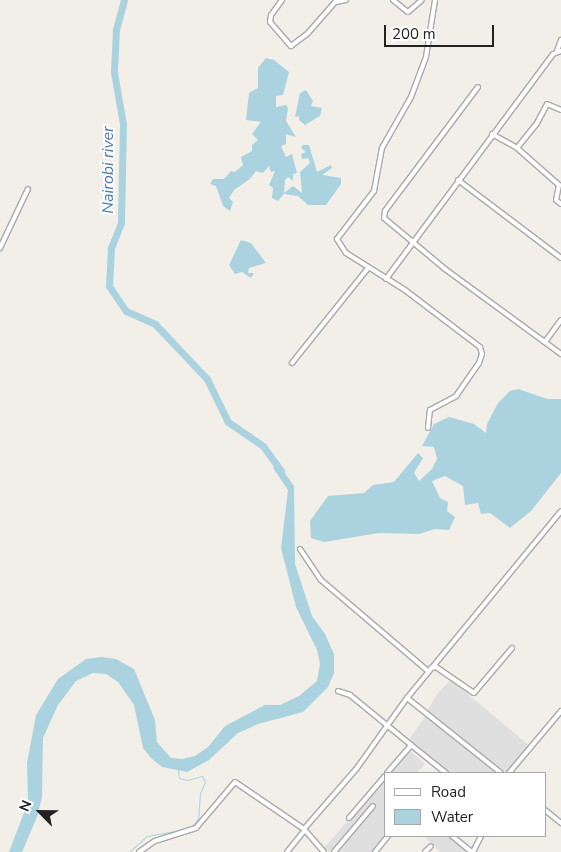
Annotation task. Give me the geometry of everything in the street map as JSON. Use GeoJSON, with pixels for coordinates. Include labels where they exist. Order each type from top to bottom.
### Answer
{"type":"FeatureCollection","features":[{"type":"Feature","properties":{"kind":"street"},"geometry":{"type":"LineString","coordinates":[[282,0],[271,15],[270,22],[290,46],[308,33],[336,1],[346,0]]}},
{"type":"Feature","properties":{"kind":"street"},"geometry":{"type":"LineString","coordinates":[[393,0],[408,12],[422,0]]}},
{"type":"Feature","properties":{"kind":"street"},"geometry":{"type":"LineString","coordinates":[[428,428],[430,410],[456,396],[480,363],[481,350],[462,332],[342,250],[338,236],[374,191],[382,148],[410,99],[426,58],[435,0]]}},
{"type":"Feature","properties":{"kind":"street"},"geometry":{"type":"LineString","coordinates":[[386,279],[492,134],[559,51],[561,40]]}},
{"type":"Feature","properties":{"kind":"street"},"geometry":{"type":"LineString","coordinates":[[478,87],[385,211],[386,221],[561,354]]}},
{"type":"Feature","properties":{"kind":"street"},"geometry":{"type":"LineString","coordinates":[[517,148],[537,123],[547,104],[561,110]]}},
{"type":"Feature","properties":{"kind":"street"},"geometry":{"type":"LineString","coordinates":[[492,134],[517,148],[556,181],[560,188],[556,200],[561,204]]}},
{"type":"Feature","properties":{"kind":"street"},"geometry":{"type":"LineString","coordinates":[[458,180],[561,258]]}},
{"type":"Feature","properties":{"kind":"street"},"geometry":{"type":"LineString","coordinates":[[0,248],[28,189]]}},
{"type":"Feature","properties":{"kind":"street"},"geometry":{"type":"LineString","coordinates":[[292,363],[368,268]]}},
{"type":"Feature","properties":{"kind":"street"},"geometry":{"type":"LineString","coordinates":[[545,342],[561,320]]}},
{"type":"Feature","properties":{"kind":"street"},"geometry":{"type":"LineString","coordinates":[[287,852],[304,829],[357,768],[430,669],[561,512]]}},
{"type":"Feature","properties":{"kind":"street"},"geometry":{"type":"LineString","coordinates":[[300,549],[321,580],[430,669]]}},
{"type":"Feature","properties":{"kind":"street"},"geometry":{"type":"LineString","coordinates":[[430,669],[436,667],[474,693],[512,648]]}},
{"type":"Feature","properties":{"kind":"street"},"geometry":{"type":"LineString","coordinates":[[338,691],[350,694],[445,772]]}},
{"type":"Feature","properties":{"kind":"street"},"geometry":{"type":"LineString","coordinates":[[407,698],[500,772]]}},
{"type":"Feature","properties":{"kind":"street"},"geometry":{"type":"LineString","coordinates":[[510,772],[561,711]]}},
{"type":"Feature","properties":{"kind":"street"},"geometry":{"type":"LineString","coordinates":[[388,772],[411,745]]}},
{"type":"Feature","properties":{"kind":"street"},"geometry":{"type":"LineString","coordinates":[[349,818],[384,777]]}},
{"type":"Feature","properties":{"kind":"street"},"geometry":{"type":"LineString","coordinates":[[139,852],[155,841],[196,828],[235,782],[304,829],[324,852]]}},
{"type":"Feature","properties":{"kind":"street"},"geometry":{"type":"LineString","coordinates":[[334,852],[373,806]]}},
{"type":"Feature","properties":{"kind":"street"},"geometry":{"type":"LineString","coordinates":[[546,811],[561,823]]}},
{"type":"Feature","properties":{"kind":"street"},"geometry":{"type":"LineString","coordinates":[[375,852],[387,837]]}},
{"type":"Feature","properties":{"kind":"street"},"geometry":{"type":"LineString","coordinates":[[453,837],[473,852],[480,837]]}},
{"type":"Feature","properties":{"kind":"street"},"geometry":{"type":"LineString","coordinates":[[426,852],[431,846]]}},
{"type":"Feature","properties":{"kind":"shaded area"},"geometry":{"type":"Polygon","coordinates":[[[451,680],[530,746],[508,772],[506,772],[427,711],[437,694],[451,680]]]}},
{"type":"Feature","properties":{"kind":"shaded area"},"geometry":{"type":"Polygon","coordinates":[[[426,715],[498,772],[448,772],[408,741],[426,715]]]}},
{"type":"Feature","properties":{"kind":"shaded area"},"geometry":{"type":"Polygon","coordinates":[[[409,750],[425,764],[418,772],[389,772],[409,750]]]}},
{"type":"Feature","properties":{"kind":"shaded area"},"geometry":{"type":"Polygon","coordinates":[[[384,778],[384,837],[386,837],[374,852],[329,852],[324,848],[384,778]]]}},
{"type":"Feature","properties":{"kind":"shaded area"},"geometry":{"type":"Polygon","coordinates":[[[425,837],[451,837],[469,852],[440,852],[425,837]]]}},
{"type":"Feature","properties":{"kind":"water"},"geometry":{"type":"Polygon","coordinates":[[[266,58],[274,60],[289,72],[283,95],[276,96],[276,107],[286,105],[288,108],[286,121],[296,137],[286,134],[286,144],[281,146],[286,157],[292,154],[297,173],[293,174],[293,181],[288,177],[285,180],[284,193],[293,186],[302,193],[300,172],[310,163],[308,158],[302,159],[301,154],[306,152],[301,148],[303,145],[309,145],[317,172],[331,165],[332,168],[322,175],[341,178],[341,184],[326,205],[308,205],[298,196],[284,194],[278,201],[272,198],[273,188],[269,185],[275,171],[271,172],[269,166],[263,173],[256,171],[250,179],[234,190],[229,198],[233,202],[230,211],[223,206],[216,186],[210,184],[213,179],[224,179],[231,171],[235,172],[243,165],[241,157],[252,151],[252,145],[258,140],[252,134],[261,122],[246,120],[249,93],[258,88],[258,68],[266,58]]]}},
{"type":"Feature","properties":{"kind":"water"},"geometry":{"type":"Polygon","coordinates":[[[306,90],[313,101],[311,106],[322,108],[320,116],[305,125],[299,120],[299,116],[295,117],[300,93],[306,90]]]}},
{"type":"Feature","properties":{"kind":"water"},"geometry":{"type":"Polygon","coordinates":[[[241,240],[251,243],[266,263],[249,268],[248,273],[254,273],[251,278],[242,272],[235,274],[229,265],[241,240]]]}},
{"type":"Feature","properties":{"kind":"water"},"geometry":{"type":"Polygon","coordinates":[[[518,389],[548,399],[561,399],[561,473],[531,511],[510,528],[490,513],[481,514],[478,503],[465,505],[463,486],[445,476],[432,481],[440,498],[448,502],[447,511],[455,517],[449,530],[435,529],[419,534],[379,533],[324,542],[311,538],[310,521],[328,496],[364,493],[373,485],[394,482],[418,453],[423,458],[414,473],[419,481],[432,469],[437,459],[434,447],[422,446],[434,424],[449,417],[474,424],[486,433],[487,424],[498,403],[510,391],[518,389]]]}},
{"type":"Feature","properties":{"kind":"water"},"geometry":{"type":"Polygon","coordinates":[[[277,462],[294,486],[295,564],[312,616],[325,634],[334,654],[334,673],[328,687],[303,712],[258,724],[238,733],[209,760],[187,772],[162,767],[143,748],[134,705],[118,682],[106,674],[93,673],[76,681],[58,705],[43,738],[42,797],[37,817],[22,852],[9,852],[28,802],[27,763],[36,715],[58,679],[86,659],[101,657],[116,659],[134,669],[155,720],[157,742],[171,758],[182,759],[195,756],[208,747],[225,726],[265,705],[280,705],[299,696],[317,681],[320,664],[317,650],[296,607],[281,548],[288,490],[273,468],[277,462]]]}},
{"type":"Feature","properties":{"kind":"waterway","name":"Nairobi river"},"geometry":{"type":"LineString","coordinates":[[124,0],[116,29],[114,72],[123,124],[121,223],[111,248],[109,286],[126,311],[155,324],[207,379],[228,422],[263,446],[281,471]]}},
{"type":"Feature","properties":{"kind":"waterway"},"geometry":{"type":"LineString","coordinates":[[178,770],[179,778],[187,780],[202,776],[205,782],[200,793],[198,819],[190,828]]}},
{"type":"Feature","properties":{"kind":"waterway"},"geometry":{"type":"LineString","coordinates":[[129,852],[147,836],[186,829]]}}]}
